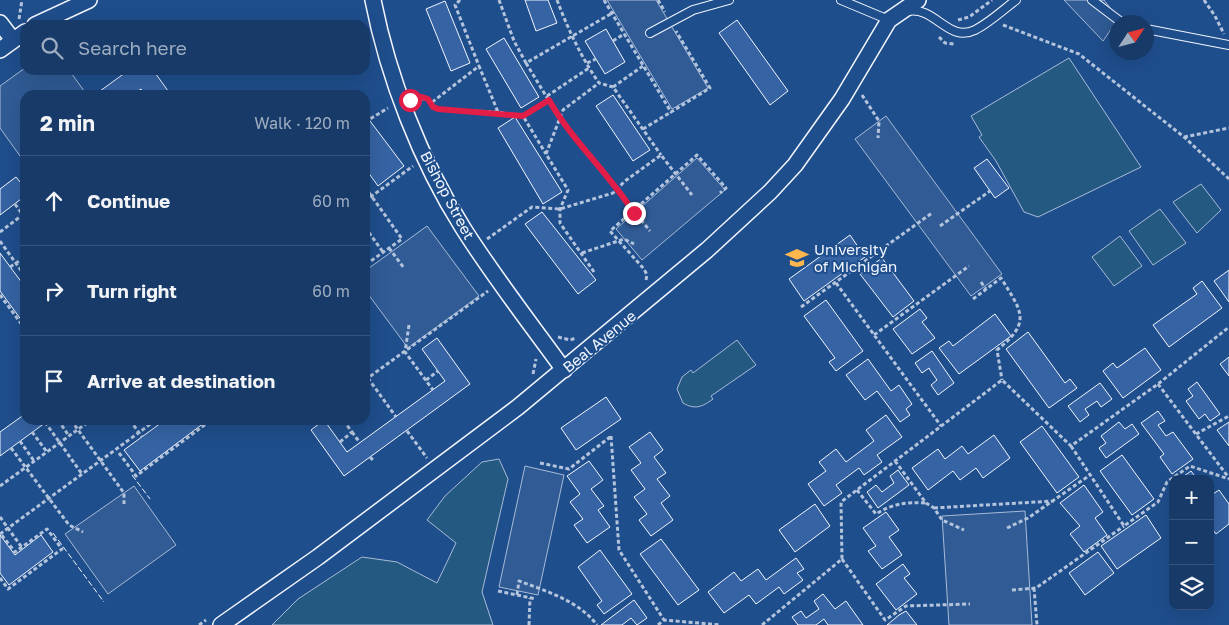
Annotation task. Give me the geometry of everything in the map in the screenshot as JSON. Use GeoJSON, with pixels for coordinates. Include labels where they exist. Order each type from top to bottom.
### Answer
{"type":"FeatureCollection","features":[{"type":"Feature","properties":{"kind":"street"},"geometry":{"type":"LineString","coordinates":[[46,20],[89,0]]}},
{"type":"Feature","properties":{"kind":"street","name":"Bishop Street"},"geometry":{"type":"LineString","coordinates":[[373,0],[395,82],[417,136],[443,191],[488,265],[564,370]]}},
{"type":"Feature","properties":{"kind":"street","name":"Beal Avenue"},"geometry":{"type":"LineString","coordinates":[[214,622],[380,512],[564,370],[673,279],[770,192],[817,137],[895,16],[918,0]]}},
{"type":"Feature","properties":{"kind":"street"},"geometry":{"type":"LineString","coordinates":[[0,23],[19,36],[0,50]]}},
{"type":"Feature","properties":{"kind":"lane"},"geometry":{"type":"LineString","coordinates":[[650,32],[693,10],[729,0]]}},
{"type":"Feature","properties":{"kind":"lane"},"geometry":{"type":"LineString","coordinates":[[841,0],[895,16],[922,12],[939,20],[951,31],[965,33],[981,26],[1016,0]]}},
{"type":"Feature","properties":{"kind":"lane"},"geometry":{"type":"LineString","coordinates":[[1092,0],[1112,15]]}},
{"type":"Feature","properties":{"kind":"lane"},"geometry":{"type":"LineString","coordinates":[[1154,30],[1227,41]]}},
{"type":"Feature","properties":{"kind":"path"},"geometry":{"type":"LineString","coordinates":[[460,0],[456,5],[498,112]]}},
{"type":"Feature","properties":{"kind":"path"},"geometry":{"type":"LineString","coordinates":[[499,0],[514,41],[560,119],[650,231]]}},
{"type":"Feature","properties":{"kind":"path"},"geometry":{"type":"LineString","coordinates":[[557,0],[571,36],[599,83],[613,87],[692,195]]}},
{"type":"Feature","properties":{"kind":"path"},"geometry":{"type":"LineString","coordinates":[[604,0],[613,12],[624,34],[671,112]]}},
{"type":"Feature","properties":{"kind":"path"},"geometry":{"type":"LineString","coordinates":[[643,129],[710,88],[658,0]]}},
{"type":"Feature","properties":{"kind":"path"},"geometry":{"type":"LineString","coordinates":[[953,17],[958,20],[969,16],[992,0]]}},
{"type":"Feature","properties":{"kind":"path"},"geometry":{"type":"LineString","coordinates":[[1204,0],[1215,16],[1227,41]]}},
{"type":"Feature","properties":{"kind":"path"},"geometry":{"type":"LineString","coordinates":[[526,62],[613,12]]}},
{"type":"Feature","properties":{"kind":"path"},"geometry":{"type":"LineString","coordinates":[[1001,23],[1079,54],[1184,137],[1229,179]]}},
{"type":"Feature","properties":{"kind":"path"},"geometry":{"type":"LineString","coordinates":[[612,41],[624,34]]}},
{"type":"Feature","properties":{"kind":"path"},"geometry":{"type":"LineString","coordinates":[[935,34],[945,43],[962,45]]}},
{"type":"Feature","properties":{"kind":"path"},"geometry":{"type":"LineString","coordinates":[[587,63],[596,59]]}},
{"type":"Feature","properties":{"kind":"path"},"geometry":{"type":"LineString","coordinates":[[430,103],[479,66]]}},
{"type":"Feature","properties":{"kind":"path"},"geometry":{"type":"LineString","coordinates":[[613,87],[643,66]]}},
{"type":"Feature","properties":{"kind":"path"},"geometry":{"type":"LineString","coordinates":[[410,100],[422,97],[428,99],[438,109],[498,112],[523,116],[589,68]]}},
{"type":"Feature","properties":{"kind":"path"},"geometry":{"type":"LineString","coordinates":[[546,154],[563,110],[599,83]]}},
{"type":"Feature","properties":{"kind":"path"},"geometry":{"type":"LineString","coordinates":[[862,90],[863,98],[879,121],[878,138]]}},
{"type":"Feature","properties":{"kind":"path"},"geometry":{"type":"LineString","coordinates":[[370,118],[393,106]]}},
{"type":"Feature","properties":{"kind":"path"},"geometry":{"type":"LineString","coordinates":[[523,116],[568,190],[560,209],[560,223],[594,272]]}},
{"type":"Feature","properties":{"kind":"path"},"geometry":{"type":"LineString","coordinates":[[1184,137],[1229,128]]}},
{"type":"Feature","properties":{"kind":"path"},"geometry":{"type":"LineString","coordinates":[[491,248],[486,240],[532,207],[560,209],[613,192],[661,155]]}},
{"type":"Feature","properties":{"kind":"path"},"geometry":{"type":"LineString","coordinates":[[646,280],[647,275],[644,269],[610,231],[697,155],[726,188],[720,192]]}},
{"type":"Feature","properties":{"kind":"path"},"geometry":{"type":"LineString","coordinates":[[372,196],[415,164],[420,172]]}},
{"type":"Feature","properties":{"kind":"path"},"geometry":{"type":"LineString","coordinates":[[940,226],[990,191]]}},
{"type":"Feature","properties":{"kind":"path"},"geometry":{"type":"LineString","coordinates":[[370,193],[402,238],[370,261]]}},
{"type":"Feature","properties":{"kind":"path"},"geometry":{"type":"LineString","coordinates":[[15,204],[20,211]]}},
{"type":"Feature","properties":{"kind":"path"},"geometry":{"type":"LineString","coordinates":[[801,307],[932,213]]}},
{"type":"Feature","properties":{"kind":"path"},"geometry":{"type":"LineString","coordinates":[[0,232],[20,219]]}},
{"type":"Feature","properties":{"kind":"path"},"geometry":{"type":"LineString","coordinates":[[370,234],[383,252]]}},
{"type":"Feature","properties":{"kind":"path"},"geometry":{"type":"LineString","coordinates":[[582,253],[624,239],[634,244]]}},
{"type":"Feature","properties":{"kind":"path"},"geometry":{"type":"LineString","coordinates":[[0,241],[20,269]]}},
{"type":"Feature","properties":{"kind":"path"},"geometry":{"type":"LineString","coordinates":[[389,248],[404,268]]}},
{"type":"Feature","properties":{"kind":"path"},"geometry":{"type":"LineString","coordinates":[[10,267],[20,260]]}},
{"type":"Feature","properties":{"kind":"path"},"geometry":{"type":"LineString","coordinates":[[874,335],[969,266]]}},
{"type":"Feature","properties":{"kind":"path"},"geometry":{"type":"LineString","coordinates":[[641,287],[652,276]]}},
{"type":"Feature","properties":{"kind":"path"},"geometry":{"type":"LineString","coordinates":[[973,299],[1001,278],[1019,307],[1020,323],[1012,338],[997,350],[1002,380],[1071,446],[1124,526]]}},
{"type":"Feature","properties":{"kind":"path"},"geometry":{"type":"LineString","coordinates":[[981,282],[986,289]]}},
{"type":"Feature","properties":{"kind":"path"},"geometry":{"type":"LineString","coordinates":[[836,283],[941,426]]}},
{"type":"Feature","properties":{"kind":"path"},"geometry":{"type":"LineString","coordinates":[[370,377],[491,289],[488,285]]}},
{"type":"Feature","properties":{"kind":"path"},"geometry":{"type":"LineString","coordinates":[[0,295],[20,322]]}},
{"type":"Feature","properties":{"kind":"path"},"geometry":{"type":"LineString","coordinates":[[409,325],[405,352],[433,390]]}},
{"type":"Feature","properties":{"kind":"path"},"geometry":{"type":"LineString","coordinates":[[1071,446],[1158,384],[1229,328]]}},
{"type":"Feature","properties":{"kind":"path"},"geometry":{"type":"LineString","coordinates":[[555,335],[570,340],[580,337]]}},
{"type":"Feature","properties":{"kind":"path"},"geometry":{"type":"LineString","coordinates":[[532,376],[536,363],[535,356]]}},
{"type":"Feature","properties":{"kind":"path"},"geometry":{"type":"LineString","coordinates":[[426,380],[438,371]]}},
{"type":"Feature","properties":{"kind":"path"},"geometry":{"type":"LineString","coordinates":[[970,604],[906,606],[885,620],[842,560],[841,502],[1002,380]]}},
{"type":"Feature","properties":{"kind":"path"},"geometry":{"type":"LineString","coordinates":[[370,383],[396,417]]}},
{"type":"Feature","properties":{"kind":"path"},"geometry":{"type":"LineString","coordinates":[[1158,384],[1229,479]]}},
{"type":"Feature","properties":{"kind":"path"},"geometry":{"type":"LineString","coordinates":[[1196,434],[1229,416]]}},
{"type":"Feature","properties":{"kind":"path"},"geometry":{"type":"LineString","coordinates":[[47,425],[82,474]]}},
{"type":"Feature","properties":{"kind":"path"},"geometry":{"type":"LineString","coordinates":[[61,425],[69,436]]}},
{"type":"Feature","properties":{"kind":"path"},"geometry":{"type":"LineString","coordinates":[[74,425],[124,493],[124,504]]}},
{"type":"Feature","properties":{"kind":"path"},"geometry":{"type":"LineString","coordinates":[[0,486],[84,425]]}},
{"type":"Feature","properties":{"kind":"path"},"geometry":{"type":"LineString","coordinates":[[134,425],[142,437]]}},
{"type":"Feature","properties":{"kind":"path"},"geometry":{"type":"LineString","coordinates":[[0,578],[8,589],[36,566],[62,549],[47,529],[15,552],[0,533],[149,425]]}},
{"type":"Feature","properties":{"kind":"path"},"geometry":{"type":"LineString","coordinates":[[119,453],[136,476],[205,425]]}},
{"type":"Feature","properties":{"kind":"path"},"geometry":{"type":"LineString","coordinates":[[347,425],[360,443]]}},
{"type":"Feature","properties":{"kind":"path"},"geometry":{"type":"LineString","coordinates":[[407,430],[427,458]]}},
{"type":"Feature","properties":{"kind":"path"},"geometry":{"type":"LineString","coordinates":[[32,432],[46,452]]}},
{"type":"Feature","properties":{"kind":"path"},"geometry":{"type":"LineString","coordinates":[[340,442],[352,432]]}},
{"type":"Feature","properties":{"kind":"path"},"geometry":{"type":"LineString","coordinates":[[540,463],[569,469],[611,436],[619,550],[664,620],[672,623],[721,625]]}},
{"type":"Feature","properties":{"kind":"path"},"geometry":{"type":"LineString","coordinates":[[20,441],[34,461]]}},
{"type":"Feature","properties":{"kind":"path"},"geometry":{"type":"LineString","coordinates":[[11,448],[69,525],[83,532]]}},
{"type":"Feature","properties":{"kind":"path"},"geometry":{"type":"LineString","coordinates":[[420,464],[435,452]]}},
{"type":"Feature","properties":{"kind":"path"},"geometry":{"type":"LineString","coordinates":[[370,457],[374,461]]}},
{"type":"Feature","properties":{"kind":"path"},"geometry":{"type":"LineString","coordinates":[[895,461],[926,503],[934,508],[942,520],[964,530]]}},
{"type":"Feature","properties":{"kind":"path"},"geometry":{"type":"LineString","coordinates":[[1012,590],[1034,588],[1124,526],[1158,502],[1167,482],[1190,466],[1229,479]]}},
{"type":"Feature","properties":{"kind":"path"},"geometry":{"type":"LineString","coordinates":[[1007,528],[1028,518],[1090,475]]}},
{"type":"Feature","properties":{"kind":"path"},"geometry":{"type":"LineString","coordinates":[[857,490],[876,514],[902,502],[926,503]]}},
{"type":"Feature","properties":{"kind":"path"},"geometry":{"type":"LineString","coordinates":[[934,508],[1054,501]]}},
{"type":"Feature","properties":{"kind":"path"},"geometry":{"type":"LineString","coordinates":[[0,517],[23,548]]}},
{"type":"Feature","properties":{"kind":"path"},"geometry":{"type":"LineString","coordinates":[[762,625],[842,560]]}},
{"type":"Feature","properties":{"kind":"path"},"geometry":{"type":"LineString","coordinates":[[516,595],[519,581],[564,599],[591,617],[597,625]]}},
{"type":"Feature","properties":{"kind":"path"},"geometry":{"type":"LineString","coordinates":[[1034,588],[1037,625]]}},
{"type":"Feature","properties":{"kind":"path"},"geometry":{"type":"LineString","coordinates":[[498,591],[536,599]]}},
{"type":"Feature","properties":{"kind":"path"},"geometry":{"type":"LineString","coordinates":[[529,625],[530,598]]}},
{"type":"Feature","properties":{"kind":"path"},"geometry":{"type":"LineString","coordinates":[[658,625],[664,620]]}},
{"type":"Feature","properties":{"kind":"path"},"geometry":{"type":"LineString","coordinates":[[199,625],[214,622]]}},
{"type":"Feature","properties":{"kind":"shaded area"},"geometry":{"type":"Polygon","coordinates":[[[607,0],[656,0],[708,88],[672,109],[607,0]]]}},
{"type":"Feature","properties":{"kind":"shaded area"},"geometry":{"type":"Polygon","coordinates":[[[1064,0],[1104,0],[1115,15],[1109,15],[1109,32],[1103,41],[1064,0]]]}},
{"type":"Feature","properties":{"kind":"shaded area"},"geometry":{"type":"Polygon","coordinates":[[[1069,58],[1141,167],[1038,217],[1024,212],[996,161],[979,137],[982,135],[971,116],[1069,58]]]}},
{"type":"Feature","properties":{"kind":"shaded area"},"geometry":{"type":"Polygon","coordinates":[[[20,72],[20,75],[73,75],[83,90],[20,90],[20,156],[0,128],[0,86],[20,72]]]}},
{"type":"Feature","properties":{"kind":"shaded area"},"geometry":{"type":"Polygon","coordinates":[[[886,116],[1002,274],[971,296],[855,139],[886,116]]]}},
{"type":"Feature","properties":{"kind":"shaded area"},"geometry":{"type":"Polygon","coordinates":[[[697,158],[725,190],[642,260],[616,229],[697,158]]]}},
{"type":"Feature","properties":{"kind":"shaded area"},"geometry":{"type":"Polygon","coordinates":[[[1201,184],[1221,210],[1197,233],[1173,202],[1201,184]]]}},
{"type":"Feature","properties":{"kind":"shaded area"},"geometry":{"type":"Polygon","coordinates":[[[1160,209],[1186,243],[1153,265],[1129,231],[1160,209]]]}},
{"type":"Feature","properties":{"kind":"shaded area"},"geometry":{"type":"Polygon","coordinates":[[[427,226],[479,296],[408,348],[370,297],[370,267],[427,226]]]}},
{"type":"Feature","properties":{"kind":"shaded area"},"geometry":{"type":"Polygon","coordinates":[[[1120,236],[1142,266],[1114,286],[1092,257],[1120,236]]]}},
{"type":"Feature","properties":{"kind":"shaded area"},"geometry":{"type":"Polygon","coordinates":[[[737,340],[756,365],[711,396],[713,399],[705,404],[695,407],[683,403],[677,389],[682,377],[691,370],[693,373],[737,340]]]}},
{"type":"Feature","properties":{"kind":"shaded area"},"geometry":{"type":"Polygon","coordinates":[[[499,459],[508,479],[482,592],[493,625],[272,625],[298,599],[362,557],[397,562],[437,583],[456,543],[427,520],[445,496],[482,462],[499,459]]]}},
{"type":"Feature","properties":{"kind":"shaded area"},"geometry":{"type":"Polygon","coordinates":[[[525,466],[564,475],[538,595],[499,587],[525,466]]]}},
{"type":"Feature","properties":{"kind":"shaded area"},"geometry":{"type":"Polygon","coordinates":[[[134,486],[176,545],[108,594],[65,534],[134,486]]]}},
{"type":"Feature","properties":{"kind":"shaded area"},"geometry":{"type":"Polygon","coordinates":[[[1025,511],[1032,625],[949,625],[942,516],[1025,511]]]}},
{"type":"Feature","properties":{"kind":"building"},"geometry":{"type":"Polygon","coordinates":[[[525,0],[548,0],[557,23],[536,31],[525,0]]]}},
{"type":"Feature","properties":{"kind":"building"},"geometry":{"type":"Polygon","coordinates":[[[445,1],[470,63],[451,71],[426,9],[445,1]]]}},
{"type":"Feature","properties":{"kind":"building"},"geometry":{"type":"Polygon","coordinates":[[[737,20],[788,91],[770,105],[719,33],[737,20]]]}},
{"type":"Feature","properties":{"kind":"building"},"geometry":{"type":"Polygon","coordinates":[[[606,29],[625,62],[605,74],[585,41],[606,29]]]}},
{"type":"Feature","properties":{"kind":"building"},"geometry":{"type":"Polygon","coordinates":[[[504,38],[539,97],[521,108],[486,49],[504,38]]]}},
{"type":"Feature","properties":{"kind":"building"},"geometry":{"type":"Polygon","coordinates":[[[122,75],[157,75],[167,90],[141,89],[101,90],[122,75]]]}},
{"type":"Feature","properties":{"kind":"building"},"geometry":{"type":"Polygon","coordinates":[[[613,95],[650,150],[633,161],[596,106],[613,95]]]}},
{"type":"Feature","properties":{"kind":"building"},"geometry":{"type":"Polygon","coordinates":[[[515,117],[562,192],[543,204],[498,128],[515,117]]]}},
{"type":"Feature","properties":{"kind":"building"},"geometry":{"type":"Polygon","coordinates":[[[370,121],[404,166],[378,186],[370,175],[370,121]]]}},
{"type":"Feature","properties":{"kind":"building"},"geometry":{"type":"Polygon","coordinates":[[[987,159],[1009,188],[995,198],[974,168],[987,159]]]}},
{"type":"Feature","properties":{"kind":"building"},"geometry":{"type":"Polygon","coordinates":[[[16,177],[20,182],[20,200],[0,215],[0,189],[16,177]]]}},
{"type":"Feature","properties":{"kind":"building"},"geometry":{"type":"Polygon","coordinates":[[[542,212],[596,280],[578,294],[525,224],[542,212]]]}},
{"type":"Feature","properties":{"kind":"building"},"geometry":{"type":"Polygon","coordinates":[[[850,235],[865,257],[804,301],[789,279],[850,235]]]}},
{"type":"Feature","properties":{"kind":"building"},"geometry":{"type":"Polygon","coordinates":[[[0,253],[20,280],[20,318],[0,291],[0,253]]]}},
{"type":"Feature","properties":{"kind":"building"},"geometry":{"type":"Polygon","coordinates":[[[882,258],[914,301],[893,317],[860,274],[882,258]]]}},
{"type":"Feature","properties":{"kind":"building"},"geometry":{"type":"Polygon","coordinates":[[[1229,270],[1229,302],[1214,281],[1229,270]]]}},
{"type":"Feature","properties":{"kind":"building"},"geometry":{"type":"Polygon","coordinates":[[[1202,281],[1222,308],[1169,347],[1153,325],[1197,294],[1193,288],[1202,281]]]}},
{"type":"Feature","properties":{"kind":"building"},"geometry":{"type":"Polygon","coordinates":[[[826,300],[863,351],[836,371],[829,362],[835,358],[804,316],[826,300]]]}},
{"type":"Feature","properties":{"kind":"building"},"geometry":{"type":"Polygon","coordinates":[[[920,309],[927,318],[922,322],[935,338],[912,354],[893,329],[920,309]]]}},
{"type":"Feature","properties":{"kind":"building"},"geometry":{"type":"Polygon","coordinates":[[[995,314],[1011,336],[959,374],[939,348],[949,341],[953,346],[995,314]]]}},
{"type":"Feature","properties":{"kind":"building"},"geometry":{"type":"Polygon","coordinates":[[[1028,332],[1065,383],[1070,379],[1077,388],[1049,408],[1006,349],[1028,332]]]}},
{"type":"Feature","properties":{"kind":"building"},"geometry":{"type":"Polygon","coordinates":[[[437,338],[470,384],[344,476],[311,430],[318,425],[328,425],[347,452],[445,381],[422,349],[437,338]]]}},
{"type":"Feature","properties":{"kind":"building"},"geometry":{"type":"Polygon","coordinates":[[[1145,348],[1161,370],[1123,398],[1103,371],[1113,363],[1117,368],[1145,348]]]}},
{"type":"Feature","properties":{"kind":"building"},"geometry":{"type":"Polygon","coordinates":[[[932,351],[954,383],[938,395],[931,385],[937,380],[929,368],[922,373],[915,363],[932,351]]]}},
{"type":"Feature","properties":{"kind":"building"},"geometry":{"type":"Polygon","coordinates":[[[1229,357],[1229,376],[1220,364],[1229,357]]]}},
{"type":"Feature","properties":{"kind":"building"},"geometry":{"type":"Polygon","coordinates":[[[868,359],[891,391],[899,385],[912,404],[906,409],[910,415],[900,422],[877,391],[865,400],[846,375],[868,359]]]}},
{"type":"Feature","properties":{"kind":"building"},"geometry":{"type":"Polygon","coordinates":[[[1197,382],[1220,414],[1210,421],[1205,414],[1199,419],[1186,401],[1193,396],[1188,389],[1197,382]]]}},
{"type":"Feature","properties":{"kind":"building"},"geometry":{"type":"Polygon","coordinates":[[[1100,383],[1112,399],[1101,407],[1097,401],[1085,409],[1089,415],[1080,422],[1068,406],[1100,383]]]}},
{"type":"Feature","properties":{"kind":"building"},"geometry":{"type":"Polygon","coordinates":[[[606,397],[621,419],[576,450],[561,428],[606,397]]]}},
{"type":"Feature","properties":{"kind":"building"},"geometry":{"type":"Polygon","coordinates":[[[1158,411],[1165,421],[1158,425],[1166,436],[1173,432],[1193,459],[1172,474],[1160,457],[1164,454],[1141,423],[1158,411]]]}},
{"type":"Feature","properties":{"kind":"building"},"geometry":{"type":"Polygon","coordinates":[[[886,415],[902,437],[877,455],[882,462],[864,475],[859,468],[836,485],[842,493],[824,506],[808,484],[826,471],[819,462],[836,449],[846,462],[874,441],[866,430],[886,415]]]}},
{"type":"Feature","properties":{"kind":"building"},"geometry":{"type":"Polygon","coordinates":[[[20,418],[20,425],[42,425],[0,456],[0,432],[20,418]]]}},
{"type":"Feature","properties":{"kind":"building"},"geometry":{"type":"Polygon","coordinates":[[[1119,422],[1125,429],[1132,424],[1139,434],[1106,458],[1099,448],[1106,443],[1101,436],[1119,422]]]}},
{"type":"Feature","properties":{"kind":"building"},"geometry":{"type":"Polygon","coordinates":[[[1229,422],[1229,446],[1217,430],[1229,422]]]}},
{"type":"Feature","properties":{"kind":"building"},"geometry":{"type":"Polygon","coordinates":[[[158,425],[201,425],[140,471],[124,450],[158,425]]]}},
{"type":"Feature","properties":{"kind":"building"},"geometry":{"type":"Polygon","coordinates":[[[1042,426],[1079,477],[1057,493],[1020,442],[1042,426]]]}},
{"type":"Feature","properties":{"kind":"building"},"geometry":{"type":"Polygon","coordinates":[[[650,432],[663,450],[654,457],[666,473],[657,479],[670,496],[661,503],[673,520],[651,536],[639,520],[647,514],[634,497],[645,489],[631,470],[641,463],[629,447],[650,432]]]}},
{"type":"Feature","properties":{"kind":"building"},"geometry":{"type":"Polygon","coordinates":[[[994,435],[1010,458],[983,478],[976,468],[960,480],[953,471],[928,490],[912,468],[938,449],[945,459],[962,446],[968,454],[994,435]]]}},
{"type":"Feature","properties":{"kind":"building"},"geometry":{"type":"Polygon","coordinates":[[[1122,455],[1154,499],[1132,515],[1100,471],[1122,455]]]}},
{"type":"Feature","properties":{"kind":"building"},"geometry":{"type":"Polygon","coordinates":[[[589,461],[603,480],[591,489],[604,506],[598,510],[610,527],[587,543],[574,525],[583,519],[570,502],[580,494],[567,476],[589,461]]]}},
{"type":"Feature","properties":{"kind":"building"},"geometry":{"type":"Polygon","coordinates":[[[898,470],[909,485],[878,508],[867,492],[876,485],[882,492],[894,483],[890,476],[898,470]]]}},
{"type":"Feature","properties":{"kind":"building"},"geometry":{"type":"Polygon","coordinates":[[[1191,471],[1194,475],[1186,475],[1191,471]]]}},
{"type":"Feature","properties":{"kind":"building"},"geometry":{"type":"Polygon","coordinates":[[[1084,485],[1103,512],[1095,518],[1107,535],[1084,552],[1070,534],[1080,526],[1060,503],[1084,485]]]}},
{"type":"Feature","properties":{"kind":"building"},"geometry":{"type":"Polygon","coordinates":[[[1219,490],[1229,504],[1229,524],[1216,534],[1214,531],[1214,493],[1219,490]]]}},
{"type":"Feature","properties":{"kind":"building"},"geometry":{"type":"Polygon","coordinates":[[[815,504],[830,526],[795,552],[779,530],[815,504]]]}},
{"type":"Feature","properties":{"kind":"building"},"geometry":{"type":"Polygon","coordinates":[[[886,512],[899,530],[889,537],[902,555],[882,569],[868,551],[876,546],[863,528],[886,512]]]}},
{"type":"Feature","properties":{"kind":"building"},"geometry":{"type":"Polygon","coordinates":[[[1146,515],[1161,538],[1117,569],[1101,546],[1146,515]]]}},
{"type":"Feature","properties":{"kind":"building"},"geometry":{"type":"Polygon","coordinates":[[[0,535],[15,555],[41,535],[53,552],[9,585],[0,573],[0,535]]]}},
{"type":"Feature","properties":{"kind":"building"},"geometry":{"type":"Polygon","coordinates":[[[661,539],[699,590],[678,605],[640,554],[661,539]]]}},
{"type":"Feature","properties":{"kind":"building"},"geometry":{"type":"Polygon","coordinates":[[[600,550],[632,594],[604,614],[597,605],[602,601],[578,567],[600,550]]]}},
{"type":"Feature","properties":{"kind":"building"},"geometry":{"type":"Polygon","coordinates":[[[1098,552],[1114,573],[1085,595],[1069,573],[1098,552]]]}},
{"type":"Feature","properties":{"kind":"building"},"geometry":{"type":"Polygon","coordinates":[[[796,558],[804,569],[797,573],[803,580],[784,594],[779,587],[756,604],[749,595],[724,613],[708,592],[734,572],[741,581],[758,569],[766,580],[796,558]]]}},
{"type":"Feature","properties":{"kind":"building"},"geometry":{"type":"Polygon","coordinates":[[[903,564],[910,574],[904,578],[917,594],[896,610],[876,584],[903,564]]]}},
{"type":"Feature","properties":{"kind":"building"},"geometry":{"type":"Polygon","coordinates":[[[823,594],[835,609],[846,601],[863,625],[828,625],[824,619],[816,625],[798,625],[792,617],[801,611],[806,618],[819,609],[814,601],[823,594]]]}},
{"type":"Feature","properties":{"kind":"building"},"geometry":{"type":"Polygon","coordinates":[[[634,600],[647,618],[637,625],[631,618],[622,625],[601,625],[634,600]]]}},
{"type":"Feature","properties":{"kind":"building"},"geometry":{"type":"Polygon","coordinates":[[[906,611],[917,625],[887,625],[899,615],[906,611]]]}},
{"type":"Feature","properties":{"kind":"fence"},"geometry":{"type":"LineString","coordinates":[[132,475],[150,499]]}},
{"type":"Feature","properties":{"kind":"fence"},"geometry":{"type":"LineString","coordinates":[[53,533],[104,602]]}},
{"type":"Feature","properties":{"kind":"place","name":"University of Michigan"},"geometry":{"type":"Point","coordinates":[797,258]}},
{"type":"Feature","properties":{"kind":"route"},"geometry":{"type":"LineString","coordinates":[[410,100],[422,97],[428,99],[433,107],[438,109],[498,112],[523,116],[549,100],[560,119],[617,188],[634,213]]}}]}
